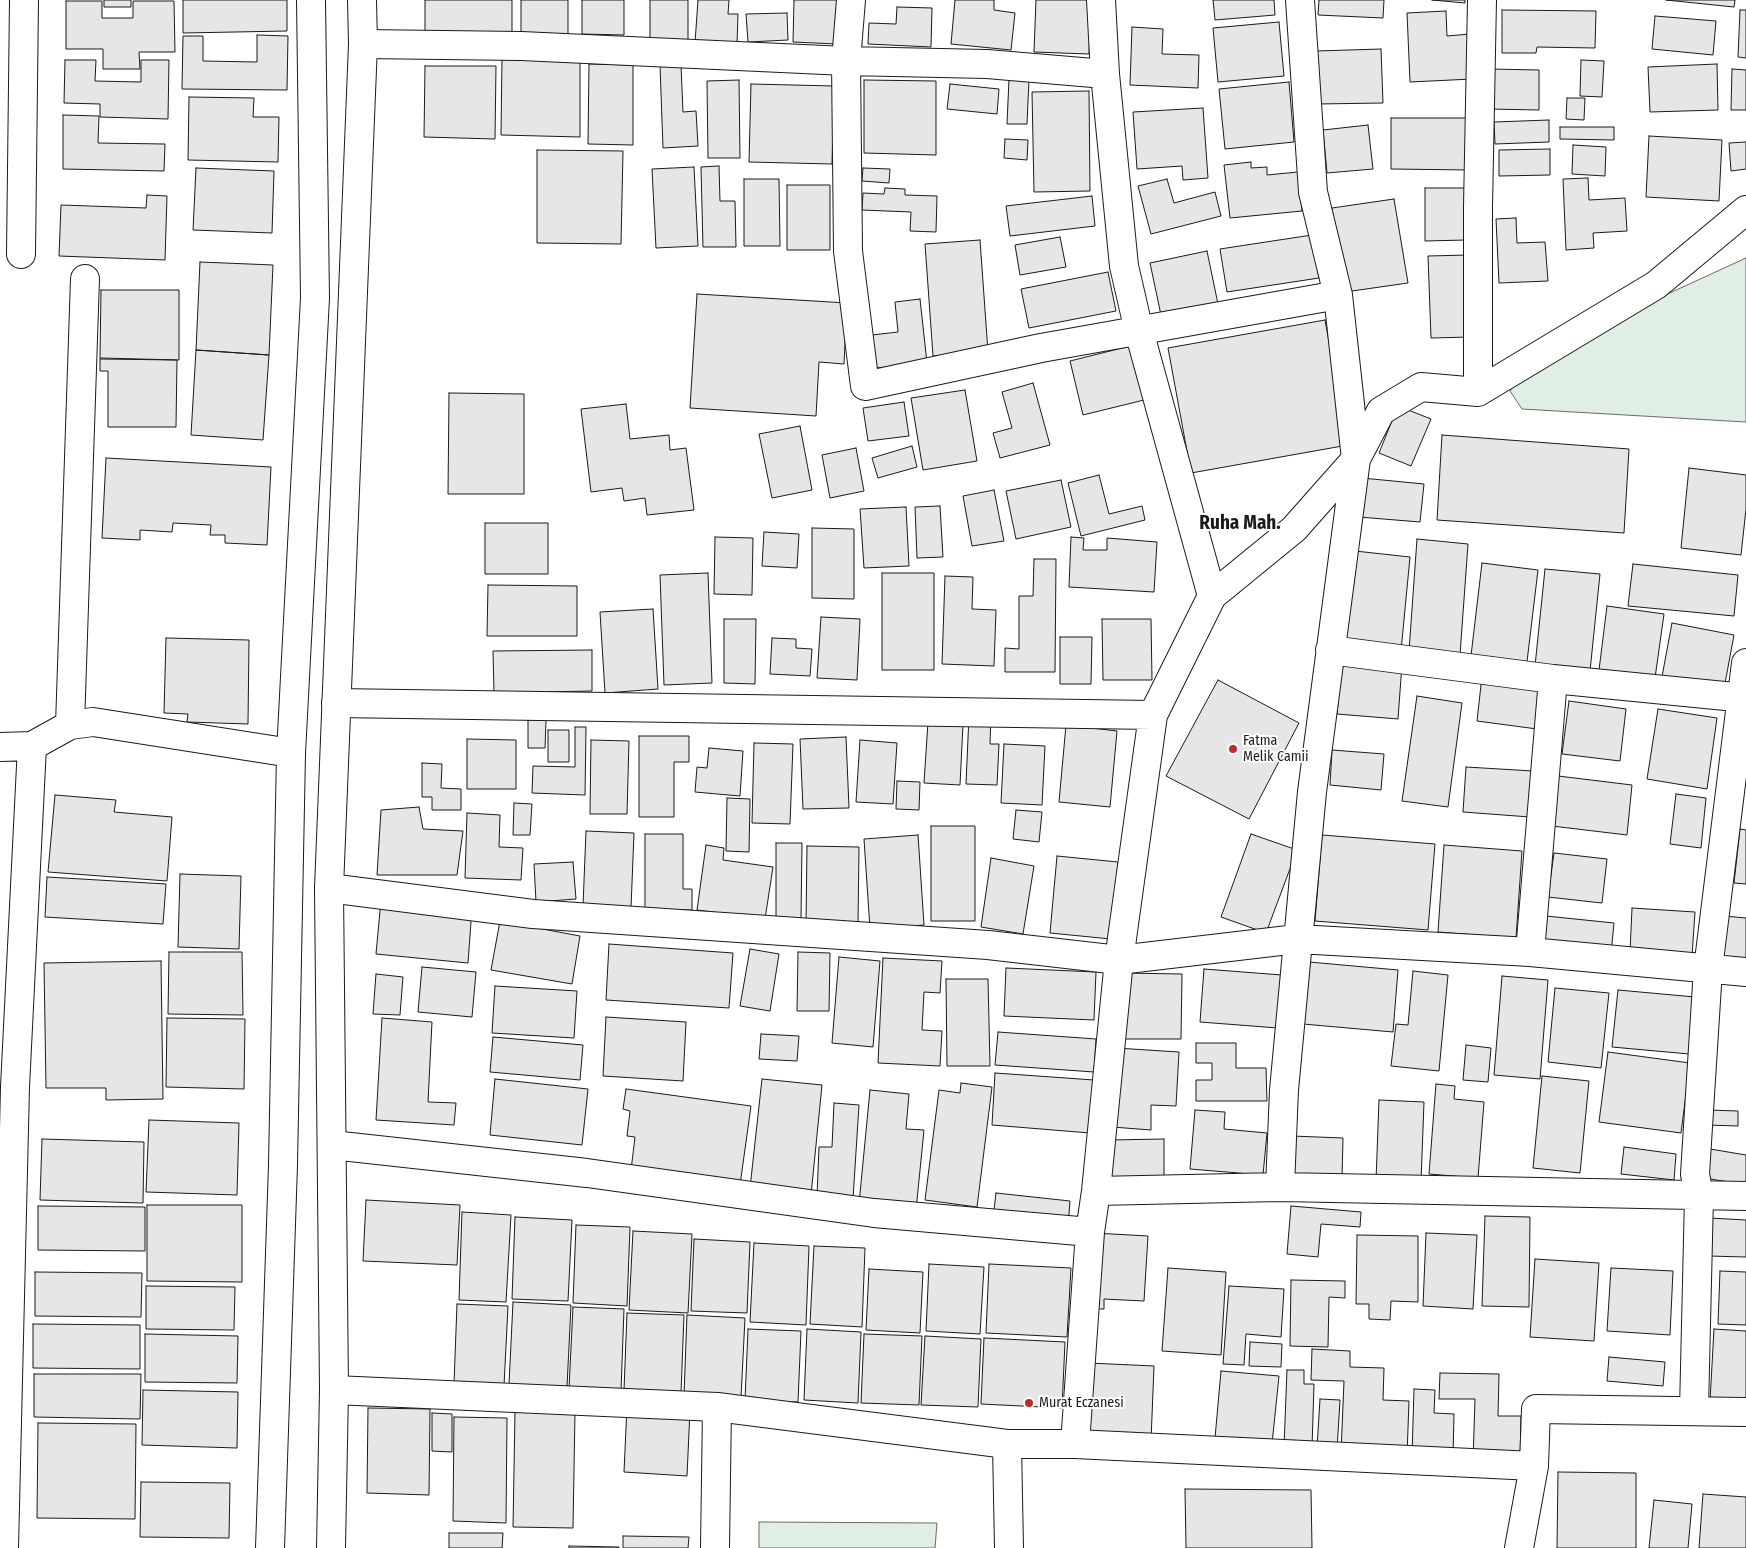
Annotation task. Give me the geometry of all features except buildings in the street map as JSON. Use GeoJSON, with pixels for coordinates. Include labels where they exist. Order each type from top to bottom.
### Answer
{"type":"FeatureCollection","features":[{"type":"Feature","properties":{"kind":"street"},"geometry":{"type":"LineString","coordinates":[[21,254],[24,0]]}},
{"type":"Feature","properties":{"kind":"street"},"geometry":{"type":"LineString","coordinates":[[270,1548],[283,1165],[291,753],[315,298],[311,0]]}},
{"type":"Feature","properties":{"kind":"street"},"geometry":{"type":"LineString","coordinates":[[331,1548],[334,1390],[329,888],[363,44],[362,0]]}},
{"type":"Feature","properties":{"kind":"street"},"geometry":{"type":"LineString","coordinates":[[852,0],[846,61],[848,251],[865,386],[1040,348],[1338,295]]}},
{"type":"Feature","properties":{"kind":"street"},"geometry":{"type":"LineString","coordinates":[[1100,0],[1105,74],[1124,266],[1139,331],[1212,596]]}},
{"type":"Feature","properties":{"kind":"street"},"geometry":{"type":"LineString","coordinates":[[1280,1187],[1284,1090],[1297,939],[1330,650],[1356,459],[1338,295],[1314,192],[1300,0]]}},
{"type":"Feature","properties":{"kind":"street"},"geometry":{"type":"LineString","coordinates":[[1478,392],[1478,207],[1482,0]]}},
{"type":"Feature","properties":{"kind":"street"},"geometry":{"type":"LineString","coordinates":[[363,44],[521,46],[846,61],[987,64],[1105,74]]}},
{"type":"Feature","properties":{"kind":"street"},"geometry":{"type":"LineString","coordinates":[[1075,1444],[1090,1232],[1096,1191],[1119,960],[1153,715],[1212,596],[1294,529],[1356,459],[1381,411],[1421,386],[1478,392],[1656,285],[1746,210]]}},
{"type":"Feature","properties":{"kind":"street"},"geometry":{"type":"LineString","coordinates":[[70,725],[85,279]]}},
{"type":"Feature","properties":{"kind":"street"},"geometry":{"type":"LineString","coordinates":[[1330,650],[1553,679],[1744,698]]}},
{"type":"Feature","properties":{"kind":"street"},"geometry":{"type":"LineString","coordinates":[[1694,1410],[1699,1196],[1694,1174],[1708,970],[1744,698],[1746,663]]}},
{"type":"Feature","properties":{"kind":"street"},"geometry":{"type":"LineString","coordinates":[[1530,952],[1553,679]]}},
{"type":"Feature","properties":{"kind":"street"},"geometry":{"type":"LineString","coordinates":[[336,702],[1153,715]]}},
{"type":"Feature","properties":{"kind":"street"},"geometry":{"type":"LineString","coordinates":[[0,747],[32,746],[70,725],[93,722],[291,753]]}},
{"type":"Feature","properties":{"kind":"street"},"geometry":{"type":"LineString","coordinates":[[4,1548],[7,1086],[32,746]]}},
{"type":"Feature","properties":{"kind":"street"},"geometry":{"type":"LineString","coordinates":[[329,888],[533,914],[988,945],[1119,960],[1297,939],[1530,952],[1708,970],[1746,972]]}},
{"type":"Feature","properties":{"kind":"street"},"geometry":{"type":"LineString","coordinates":[[332,1145],[587,1173],[874,1213],[1090,1232]]}},
{"type":"Feature","properties":{"kind":"street"},"geometry":{"type":"LineString","coordinates":[[1096,1191],[1280,1187],[1746,1196]]}},
{"type":"Feature","properties":{"kind":"street"},"geometry":{"type":"LineString","coordinates":[[334,1390],[717,1406],[1007,1444],[1075,1444],[1534,1466]]}},
{"type":"Feature","properties":{"kind":"street"},"geometry":{"type":"LineString","coordinates":[[716,1548],[717,1406]]}},
{"type":"Feature","properties":{"kind":"street"},"geometry":{"type":"LineString","coordinates":[[1519,1548],[1534,1466],[1536,1409],[1746,1412]]}},
{"type":"Feature","properties":{"kind":"street"},"geometry":{"type":"LineString","coordinates":[[1007,1444],[1009,1548]]}},
{"type":"Feature","properties":{"kind":"green space"},"geometry":{"type":"Polygon","coordinates":[[[1746,258],[1746,422],[1522,409],[1510,391],[1524,371],[1587,331],[1746,258]]]}},
{"type":"Feature","properties":{"kind":"green space"},"geometry":{"type":"Polygon","coordinates":[[[759,1522],[937,1523],[935,1548],[759,1548],[759,1522]]]}},
{"type":"Feature","properties":{"kind":"place","name":"Fatma Melik Camii"},"geometry":{"type":"Point","coordinates":[1233,749]}},
{"type":"Feature","properties":{"kind":"place","name":"Murat Eczanesi"},"geometry":{"type":"Point","coordinates":[1029,1403]}},
{"type":"Feature","properties":{"kind":"district","name":"Ruha Mah."},"geometry":{"type":"Point","coordinates":[1240,524]}}]}
